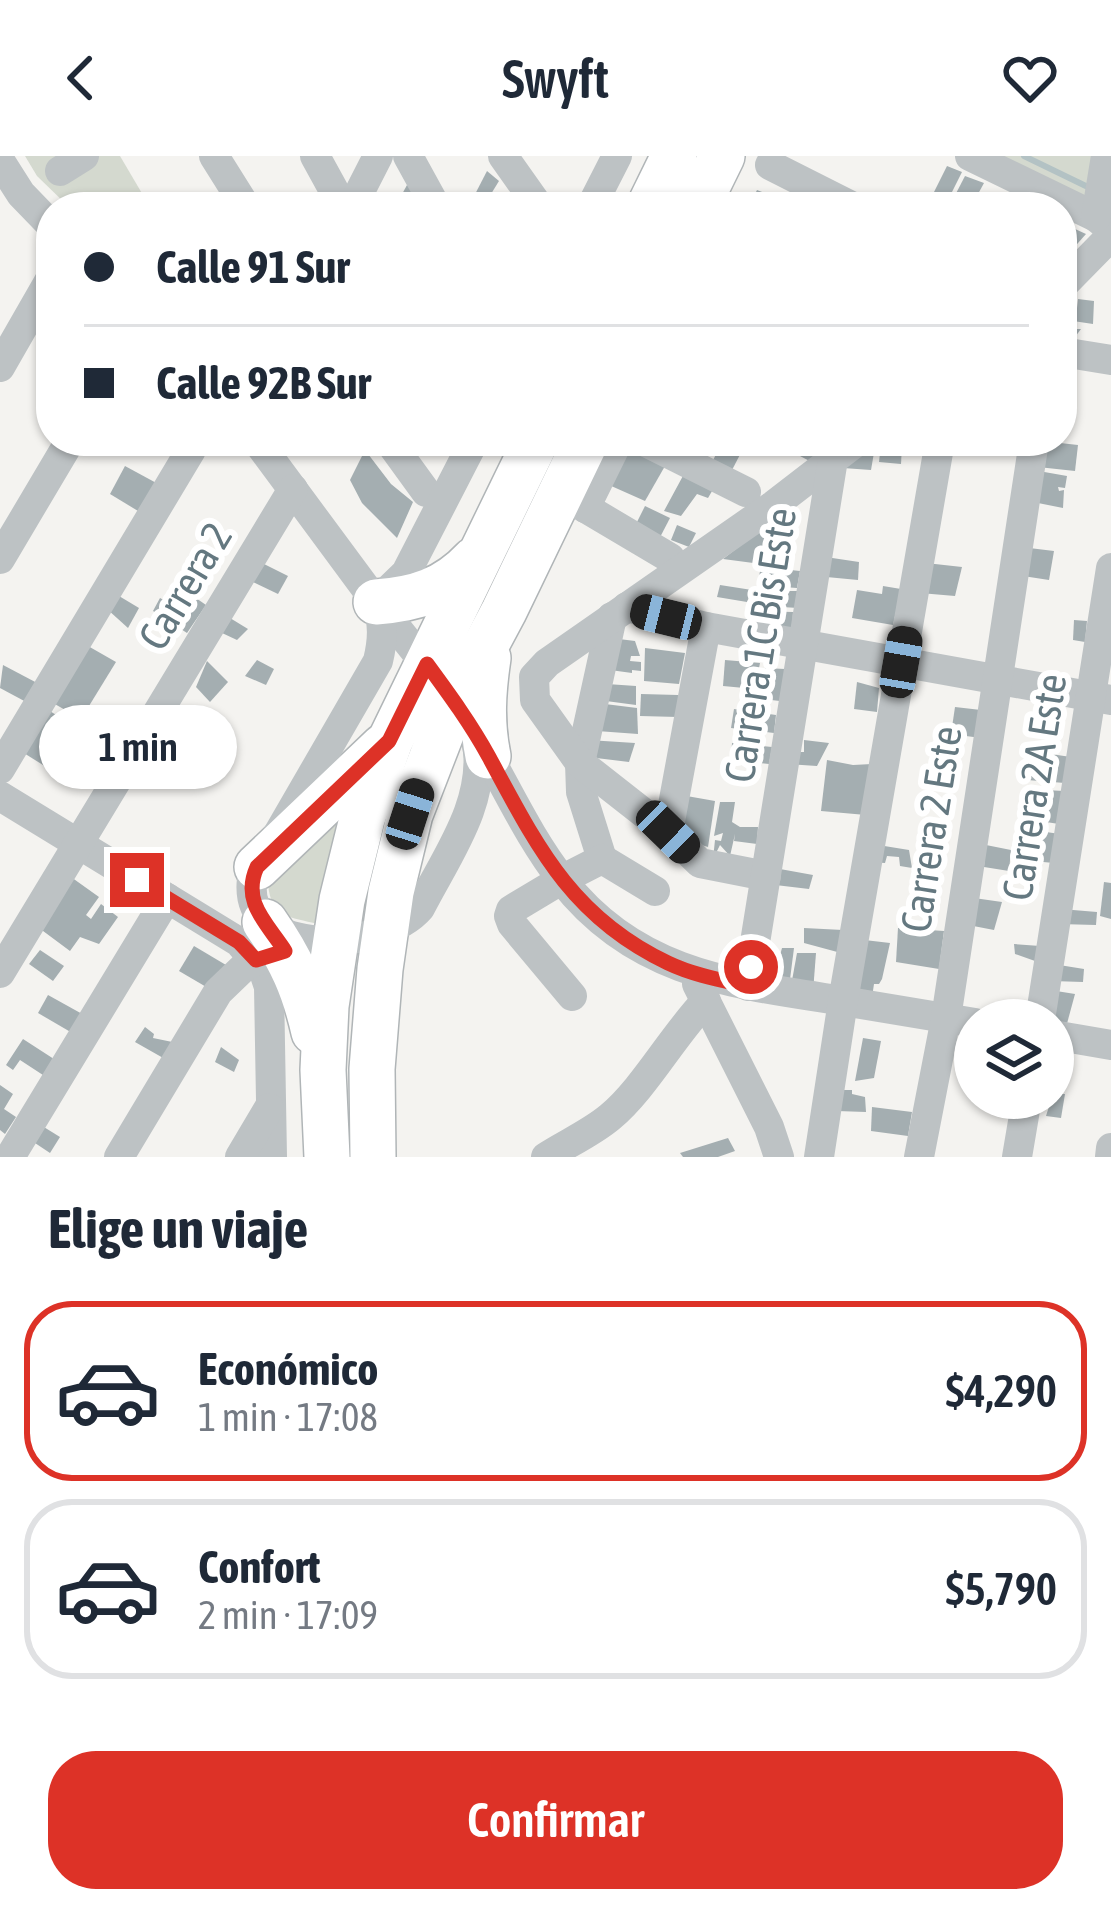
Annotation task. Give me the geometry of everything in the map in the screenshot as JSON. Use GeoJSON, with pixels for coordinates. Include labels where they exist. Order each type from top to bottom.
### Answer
{"type":"FeatureCollection","features":[{"type":"Feature","properties":{"kind":"highway"},"geometry":{"type":"LineString","coordinates":[[656,192],[674,156]]}},
{"type":"Feature","properties":{"kind":"highway"},"geometry":{"type":"LineString","coordinates":[[705,192],[722,156]]}},
{"type":"Feature","properties":{"kind":"highway"},"geometry":{"type":"LineString","coordinates":[[326,1157],[322,1070],[326,1006],[350,860],[389,741],[529,456]]}},
{"type":"Feature","properties":{"kind":"highway"},"geometry":{"type":"LineString","coordinates":[[473,731],[483,731],[488,657],[504,611],[579,456]]}},
{"type":"Feature","properties":{"kind":"highway"},"geometry":{"type":"LineString","coordinates":[[376,602],[421,596],[441,588],[459,576],[486,542]]}},
{"type":"Feature","properties":{"kind":"highway"},"geometry":{"type":"LineString","coordinates":[[374,1157],[372,1069],[384,932],[399,853],[422,776],[473,731],[504,611]]}},
{"type":"Feature","properties":{"kind":"highway"},"geometry":{"type":"LineString","coordinates":[[257,867],[389,741]]}},
{"type":"Feature","properties":{"kind":"highway"},"geometry":{"type":"LineString","coordinates":[[268,944],[303,990],[322,1070]]}},
{"type":"Feature","properties":{"kind":"street"},"geometry":{"type":"LineString","coordinates":[[214,156],[237,192]]}},
{"type":"Feature","properties":{"kind":"street"},"geometry":{"type":"LineString","coordinates":[[315,156],[338,192]]}},
{"type":"Feature","properties":{"kind":"street"},"geometry":{"type":"LineString","coordinates":[[357,192],[378,156]]}},
{"type":"Feature","properties":{"kind":"street"},"geometry":{"type":"LineString","coordinates":[[408,156],[428,192]]}},
{"type":"Feature","properties":{"kind":"street"},"geometry":{"type":"LineString","coordinates":[[503,156],[528,192]]}},
{"type":"Feature","properties":{"kind":"street"},"geometry":{"type":"LineString","coordinates":[[599,192],[617,156]]}},
{"type":"Feature","properties":{"kind":"street"},"geometry":{"type":"LineString","coordinates":[[970,156],[1103,198],[1109,238],[1077,271]]}},
{"type":"Feature","properties":{"kind":"street"},"geometry":{"type":"LineString","coordinates":[[770,165],[823,192]]}},
{"type":"Feature","properties":{"kind":"street"},"geometry":{"type":"LineString","coordinates":[[2,170],[36,210]]}},
{"type":"Feature","properties":{"kind":"street"},"geometry":{"type":"LineString","coordinates":[[0,367],[36,304]]}},
{"type":"Feature","properties":{"kind":"street"},"geometry":{"type":"LineString","coordinates":[[1077,354],[1111,360]]}},
{"type":"Feature","properties":{"kind":"street"},"geometry":{"type":"LineString","coordinates":[[0,559],[61,456]]}},
{"type":"Feature","properties":{"kind":"street"},"geometry":{"type":"LineString","coordinates":[[0,770],[187,456]]}},
{"type":"Feature","properties":{"kind":"street"},"geometry":{"type":"LineString","coordinates":[[268,456],[427,664],[562,880],[620,935],[699,987],[769,1127],[779,1157]]}},
{"type":"Feature","properties":{"kind":"street"},"geometry":{"type":"LineString","coordinates":[[399,456],[426,492]]}},
{"type":"Feature","properties":{"kind":"street"},"geometry":{"type":"LineString","coordinates":[[376,602],[406,573],[465,456]]}},
{"type":"Feature","properties":{"kind":"street"},"geometry":{"type":"LineString","coordinates":[[610,456],[584,508],[670,557]]}},
{"type":"Feature","properties":{"kind":"street"},"geometry":{"type":"LineString","coordinates":[[675,456],[746,491]]}},
{"type":"Feature","properties":{"kind":"street"},"geometry":{"type":"LineString","coordinates":[[766,876],[700,863],[580,763],[535,700],[534,677],[547,663],[837,456]]}},
{"type":"Feature","properties":{"kind":"street","name":"Carrera 1C Bis Este"},"geometry":{"type":"LineString","coordinates":[[748,986],[802,644],[844,456]]}},
{"type":"Feature","properties":{"kind":"street"},"geometry":{"type":"LineString","coordinates":[[819,1157],[937,456]]}},
{"type":"Feature","properties":{"kind":"street","name":"Carrera 2 Este"},"geometry":{"type":"LineString","coordinates":[[962,999],[997,678],[1032,456]]}},
{"type":"Feature","properties":{"kind":"street","name":"Carrera 2"},"geometry":{"type":"LineString","coordinates":[[0,974],[293,489]]}},
{"type":"Feature","properties":{"kind":"street","name":"Carrera 2A Este"},"geometry":{"type":"LineString","coordinates":[[1044,999],[1101,697],[1111,568]]}},
{"type":"Feature","properties":{"kind":"street"},"geometry":{"type":"LineString","coordinates":[[272,1157],[271,1004],[264,972],[268,944],[250,890],[257,867],[378,661],[383,633],[376,602]]}},
{"type":"Feature","properties":{"kind":"street"},"geometry":{"type":"LineString","coordinates":[[619,612],[1101,697]]}},
{"type":"Feature","properties":{"kind":"street"},"geometry":{"type":"LineString","coordinates":[[619,612],[580,763],[581,792],[602,860],[655,891]]}},
{"type":"Feature","properties":{"kind":"street"},"geometry":{"type":"LineString","coordinates":[[668,832],[706,627]]}},
{"type":"Feature","properties":{"kind":"street"},"geometry":{"type":"LineString","coordinates":[[119,1157],[218,992],[268,944],[291,935],[335,941],[384,932],[420,908],[461,829],[478,784],[473,731]]}},
{"type":"Feature","properties":{"kind":"street"},"geometry":{"type":"LineString","coordinates":[[0,796],[239,942],[268,944]]}},
{"type":"Feature","properties":{"kind":"street"},"geometry":{"type":"LineString","coordinates":[[461,829],[492,814],[524,825]]}},
{"type":"Feature","properties":{"kind":"street"},"geometry":{"type":"LineString","coordinates":[[572,996],[508,916],[511,910],[602,860]]}},
{"type":"Feature","properties":{"kind":"street"},"geometry":{"type":"LineString","coordinates":[[10,1157],[166,898]]}},
{"type":"Feature","properties":{"kind":"street"},"geometry":{"type":"LineString","coordinates":[[699,987],[748,986],[954,1019]]}},
{"type":"Feature","properties":{"kind":"street"},"geometry":{"type":"LineString","coordinates":[[546,1157],[609,1118],[626,1101],[688,1019],[699,987]]}},
{"type":"Feature","properties":{"kind":"street"},"geometry":{"type":"LineString","coordinates":[[1074,1039],[1111,1045]]}},
{"type":"Feature","properties":{"kind":"street","name":"Carrera 2 Este"},"geometry":{"type":"LineString","coordinates":[[919,1157],[954,1040]]}},
{"type":"Feature","properties":{"kind":"street"},"geometry":{"type":"LineString","coordinates":[[240,1157],[269,1108]]}},
{"type":"Feature","properties":{"kind":"street"},"geometry":{"type":"LineString","coordinates":[[1017,1157],[1023,1119]]}},
{"type":"Feature","properties":{"kind":"street"},"geometry":{"type":"LineString","coordinates":[[1110,1157],[1111,1148]]}},
{"type":"Feature","properties":{"kind":"shaded area"},"geometry":{"type":"Polygon","coordinates":[[[25,156],[120,156],[141,192],[54,192],[25,156]]]}},
{"type":"Feature","properties":{"kind":"shaded area"},"geometry":{"type":"Polygon","coordinates":[[[990,156],[1108,156],[1111,215],[1077,198],[1077,192],[1064,192],[990,156]]]}},
{"type":"Feature","properties":{"kind":"shaded area"},"geometry":{"type":"Polygon","coordinates":[[[348,800],[318,924],[284,914],[273,904],[268,884],[348,800]]]}},
{"type":"Feature","properties":{"kind":"building"},"geometry":{"type":"Polygon","coordinates":[[[947,166],[962,172],[952,192],[934,192],[947,166]]]}},
{"type":"Feature","properties":{"kind":"building"},"geometry":{"type":"Polygon","coordinates":[[[487,171],[499,181],[492,192],[476,192],[487,171]]]}},
{"type":"Feature","properties":{"kind":"building"},"geometry":{"type":"Polygon","coordinates":[[[965,176],[984,183],[979,192],[957,192],[965,176]]]}},
{"type":"Feature","properties":{"kind":"building"},"geometry":{"type":"Polygon","coordinates":[[[1078,299],[1094,301],[1093,324],[1077,322],[1078,299]]]}},
{"type":"Feature","properties":{"kind":"building"},"geometry":{"type":"Polygon","coordinates":[[[362,456],[370,456],[391,484],[413,502],[397,538],[362,503],[350,480],[362,456]]]}},
{"type":"Feature","properties":{"kind":"building"},"geometry":{"type":"Polygon","coordinates":[[[625,456],[644,456],[665,466],[645,501],[609,485],[625,456]]]}},
{"type":"Feature","properties":{"kind":"building"},"geometry":{"type":"Polygon","coordinates":[[[715,456],[739,456],[731,472],[712,462],[715,456]]]}},
{"type":"Feature","properties":{"kind":"building"},"geometry":{"type":"Polygon","coordinates":[[[800,456],[827,456],[819,466],[800,456]]]}},
{"type":"Feature","properties":{"kind":"building"},"geometry":{"type":"Polygon","coordinates":[[[858,456],[873,456],[871,470],[843,468],[858,456]]]}},
{"type":"Feature","properties":{"kind":"building"},"geometry":{"type":"Polygon","coordinates":[[[880,456],[901,456],[901,464],[879,462],[880,456]]]}},
{"type":"Feature","properties":{"kind":"building"},"geometry":{"type":"Polygon","coordinates":[[[1040,456],[1077,456],[1075,471],[1038,467],[1040,456]]]}},
{"type":"Feature","properties":{"kind":"building"},"geometry":{"type":"Polygon","coordinates":[[[125,466],[160,485],[143,514],[110,494],[125,466]]]}},
{"type":"Feature","properties":{"kind":"building"},"geometry":{"type":"Polygon","coordinates":[[[1033,470],[1067,476],[1065,488],[1058,487],[1064,490],[1063,508],[1028,501],[1033,470]]]}},
{"type":"Feature","properties":{"kind":"building"},"geometry":{"type":"Polygon","coordinates":[[[684,474],[715,486],[708,498],[697,494],[681,516],[664,511],[684,474]]]}},
{"type":"Feature","properties":{"kind":"building"},"geometry":{"type":"Polygon","coordinates":[[[645,506],[670,518],[656,545],[631,534],[645,506]]]}},
{"type":"Feature","properties":{"kind":"building"},"geometry":{"type":"Polygon","coordinates":[[[677,525],[696,533],[689,547],[671,540],[677,525]]]}},
{"type":"Feature","properties":{"kind":"building"},"geometry":{"type":"Polygon","coordinates":[[[766,526],[761,564],[723,559],[766,526]]]}},
{"type":"Feature","properties":{"kind":"building"},"geometry":{"type":"Polygon","coordinates":[[[1021,547],[1054,551],[1049,580],[1023,576],[1021,547]]]}},
{"type":"Feature","properties":{"kind":"building"},"geometry":{"type":"Polygon","coordinates":[[[819,556],[859,562],[858,580],[816,576],[819,556]]]}},
{"type":"Feature","properties":{"kind":"building"},"geometry":{"type":"Polygon","coordinates":[[[926,563],[962,567],[955,596],[920,593],[926,563]]]}},
{"type":"Feature","properties":{"kind":"building"},"geometry":{"type":"Polygon","coordinates":[[[264,564],[288,576],[278,594],[253,582],[264,564]]]}},
{"type":"Feature","properties":{"kind":"building"},"geometry":{"type":"Polygon","coordinates":[[[761,567],[800,571],[797,588],[757,585],[761,567]]]}},
{"type":"Feature","properties":{"kind":"building"},"geometry":{"type":"Polygon","coordinates":[[[720,585],[752,590],[747,602],[717,597],[720,585]]]}},
{"type":"Feature","properties":{"kind":"building"},"geometry":{"type":"Polygon","coordinates":[[[883,586],[901,589],[893,625],[852,618],[857,590],[882,594],[883,586]]]}},
{"type":"Feature","properties":{"kind":"building"},"geometry":{"type":"Polygon","coordinates":[[[183,589],[206,605],[187,633],[153,611],[160,598],[189,614],[189,607],[176,598],[183,589]]]}},
{"type":"Feature","properties":{"kind":"building"},"geometry":{"type":"Polygon","coordinates":[[[755,591],[798,591],[798,608],[751,605],[755,591]]]}},
{"type":"Feature","properties":{"kind":"building"},"geometry":{"type":"Polygon","coordinates":[[[114,593],[139,608],[128,628],[107,609],[114,593]]]}},
{"type":"Feature","properties":{"kind":"building"},"geometry":{"type":"Polygon","coordinates":[[[751,611],[793,612],[792,630],[750,626],[751,611]]]}},
{"type":"Feature","properties":{"kind":"building"},"geometry":{"type":"Polygon","coordinates":[[[230,618],[248,629],[237,640],[222,633],[230,618]]]}},
{"type":"Feature","properties":{"kind":"building"},"geometry":{"type":"Polygon","coordinates":[[[1074,620],[1087,621],[1085,642],[1073,640],[1074,620]]]}},
{"type":"Feature","properties":{"kind":"building"},"geometry":{"type":"Polygon","coordinates":[[[611,638],[635,641],[640,656],[631,656],[630,661],[641,662],[641,671],[610,670],[611,638]]]}},
{"type":"Feature","properties":{"kind":"building"},"geometry":{"type":"Polygon","coordinates":[[[88,646],[116,662],[81,719],[53,703],[88,646]]]}},
{"type":"Feature","properties":{"kind":"building"},"geometry":{"type":"Polygon","coordinates":[[[645,648],[685,653],[679,684],[644,681],[645,648]]]}},
{"type":"Feature","properties":{"kind":"building"},"geometry":{"type":"Polygon","coordinates":[[[257,660],[274,669],[266,685],[245,676],[257,660]]]}},
{"type":"Feature","properties":{"kind":"building"},"geometry":{"type":"Polygon","coordinates":[[[725,660],[760,663],[755,689],[723,686],[725,660]]]}},
{"type":"Feature","properties":{"kind":"building"},"geometry":{"type":"Polygon","coordinates":[[[207,661],[228,682],[210,702],[196,687],[207,661]]]}},
{"type":"Feature","properties":{"kind":"building"},"geometry":{"type":"Polygon","coordinates":[[[3,665],[39,684],[28,703],[0,688],[3,665]]]}},
{"type":"Feature","properties":{"kind":"building"},"geometry":{"type":"Polygon","coordinates":[[[765,668],[785,669],[780,701],[762,699],[765,668]]]}},
{"type":"Feature","properties":{"kind":"building"},"geometry":{"type":"Polygon","coordinates":[[[857,682],[879,688],[877,712],[854,709],[857,682]]]}},
{"type":"Feature","properties":{"kind":"building"},"geometry":{"type":"Polygon","coordinates":[[[607,684],[636,686],[636,705],[606,701],[607,684]]]}},
{"type":"Feature","properties":{"kind":"building"},"geometry":{"type":"Polygon","coordinates":[[[641,694],[678,695],[678,717],[640,716],[641,694]]]}},
{"type":"Feature","properties":{"kind":"building"},"geometry":{"type":"Polygon","coordinates":[[[597,703],[637,708],[638,734],[597,731],[597,703]]]}},
{"type":"Feature","properties":{"kind":"building"},"geometry":{"type":"Polygon","coordinates":[[[955,707],[981,710],[981,738],[951,734],[955,707]]]}},
{"type":"Feature","properties":{"kind":"building"},"geometry":{"type":"Polygon","coordinates":[[[45,708],[77,728],[51,770],[19,750],[45,708]]]}},
{"type":"Feature","properties":{"kind":"building"},"geometry":{"type":"Polygon","coordinates":[[[734,709],[776,715],[774,733],[731,728],[734,709]]]}},
{"type":"Feature","properties":{"kind":"building"},"geometry":{"type":"Polygon","coordinates":[[[79,732],[93,741],[84,754],[70,745],[79,732]]]}},
{"type":"Feature","properties":{"kind":"building"},"geometry":{"type":"Polygon","coordinates":[[[159,736],[193,757],[182,773],[148,752],[159,736]]]}},
{"type":"Feature","properties":{"kind":"building"},"geometry":{"type":"Polygon","coordinates":[[[588,740],[635,743],[629,762],[588,757],[588,740]]]}},
{"type":"Feature","properties":{"kind":"building"},"geometry":{"type":"Polygon","coordinates":[[[804,740],[829,743],[817,766],[787,764],[804,752],[804,740]]]}},
{"type":"Feature","properties":{"kind":"building"},"geometry":{"type":"Polygon","coordinates":[[[732,743],[772,747],[769,764],[731,760],[732,743]]]}},
{"type":"Feature","properties":{"kind":"building"},"geometry":{"type":"Polygon","coordinates":[[[1030,751],[1071,757],[1065,783],[1027,780],[1030,751]]]}},
{"type":"Feature","properties":{"kind":"building"},"geometry":{"type":"Polygon","coordinates":[[[827,760],[872,764],[866,815],[821,811],[827,760]]]}},
{"type":"Feature","properties":{"kind":"building"},"geometry":{"type":"Polygon","coordinates":[[[1025,789],[1064,791],[1059,824],[1020,818],[1025,789]]]}},
{"type":"Feature","properties":{"kind":"building"},"geometry":{"type":"Polygon","coordinates":[[[681,795],[715,801],[708,847],[678,838],[681,795]]]}},
{"type":"Feature","properties":{"kind":"building"},"geometry":{"type":"Polygon","coordinates":[[[720,802],[735,802],[732,822],[758,827],[757,844],[734,841],[735,834],[730,856],[720,845],[713,859],[715,840],[721,841],[723,833],[714,836],[720,802]]]}},
{"type":"Feature","properties":{"kind":"building"},"geometry":{"type":"Polygon","coordinates":[[[1018,828],[1060,834],[1054,863],[1012,859],[1018,828]]]}},
{"type":"Feature","properties":{"kind":"building"},"geometry":{"type":"Polygon","coordinates":[[[872,844],[909,850],[912,868],[900,866],[899,857],[887,856],[885,863],[869,862],[872,844]]]}},
{"type":"Feature","properties":{"kind":"building"},"geometry":{"type":"Polygon","coordinates":[[[986,845],[1011,850],[1009,871],[984,867],[986,845]]]}},
{"type":"Feature","properties":{"kind":"building"},"geometry":{"type":"Polygon","coordinates":[[[769,867],[813,875],[809,889],[767,884],[769,867]]]}},
{"type":"Feature","properties":{"kind":"building"},"geometry":{"type":"Polygon","coordinates":[[[71,877],[99,897],[86,915],[91,919],[101,904],[118,917],[99,944],[80,937],[70,951],[35,925],[71,877]]]}},
{"type":"Feature","properties":{"kind":"building"},"geometry":{"type":"Polygon","coordinates":[[[1104,882],[1111,883],[1111,919],[1100,916],[1104,882]]]}},
{"type":"Feature","properties":{"kind":"building"},"geometry":{"type":"Polygon","coordinates":[[[967,897],[1002,902],[994,930],[963,924],[967,897]]]}},
{"type":"Feature","properties":{"kind":"building"},"geometry":{"type":"Polygon","coordinates":[[[1061,909],[1097,912],[1096,925],[1059,924],[1061,909]]]}},
{"type":"Feature","properties":{"kind":"building"},"geometry":{"type":"Polygon","coordinates":[[[804,928],[843,930],[841,953],[804,943],[804,928]]]}},
{"type":"Feature","properties":{"kind":"building"},"geometry":{"type":"Polygon","coordinates":[[[898,928],[944,931],[939,969],[896,962],[898,928]]]}},
{"type":"Feature","properties":{"kind":"building"},"geometry":{"type":"Polygon","coordinates":[[[856,939],[890,943],[871,1004],[847,998],[856,939]]]}},
{"type":"Feature","properties":{"kind":"building"},"geometry":{"type":"Polygon","coordinates":[[[1014,944],[1040,946],[1035,961],[1015,954],[1014,944]]]}},
{"type":"Feature","properties":{"kind":"building"},"geometry":{"type":"Polygon","coordinates":[[[194,946],[226,965],[208,988],[179,971],[194,946]]]}},
{"type":"Feature","properties":{"kind":"building"},"geometry":{"type":"Polygon","coordinates":[[[782,948],[794,948],[789,987],[772,985],[782,948]]]}},
{"type":"Feature","properties":{"kind":"building"},"geometry":{"type":"Polygon","coordinates":[[[40,950],[64,966],[53,981],[29,964],[40,950]]]}},
{"type":"Feature","properties":{"kind":"building"},"geometry":{"type":"Polygon","coordinates":[[[797,953],[816,953],[813,992],[791,986],[797,953]]]}},
{"type":"Feature","properties":{"kind":"building"},"geometry":{"type":"Polygon","coordinates":[[[1053,964],[1084,969],[1083,982],[1052,981],[1053,964]]]}},
{"type":"Feature","properties":{"kind":"building"},"geometry":{"type":"Polygon","coordinates":[[[1050,990],[1075,994],[1074,999],[1051,999],[1050,990]]]}},
{"type":"Feature","properties":{"kind":"building"},"geometry":{"type":"Polygon","coordinates":[[[48,995],[84,1015],[74,1034],[38,1013],[48,995]]]}},
{"type":"Feature","properties":{"kind":"building"},"geometry":{"type":"Polygon","coordinates":[[[145,1027],[153,1038],[182,1044],[172,1063],[135,1042],[145,1027]]]}},
{"type":"Feature","properties":{"kind":"building"},"geometry":{"type":"Polygon","coordinates":[[[863,1038],[881,1041],[874,1078],[855,1081],[863,1038]]]}},
{"type":"Feature","properties":{"kind":"building"},"geometry":{"type":"Polygon","coordinates":[[[23,1039],[57,1061],[46,1077],[20,1060],[13,1070],[6,1065],[23,1039]]]}},
{"type":"Feature","properties":{"kind":"building"},"geometry":{"type":"Polygon","coordinates":[[[221,1047],[239,1060],[234,1072],[215,1062],[221,1047]]]}},
{"type":"Feature","properties":{"kind":"building"},"geometry":{"type":"Polygon","coordinates":[[[0,1085],[13,1094],[4,1109],[16,1117],[5,1134],[0,1130],[0,1085]]]}},
{"type":"Feature","properties":{"kind":"building"},"geometry":{"type":"Polygon","coordinates":[[[839,1090],[865,1097],[866,1112],[837,1111],[839,1090]]]}},
{"type":"Feature","properties":{"kind":"building"},"geometry":{"type":"Polygon","coordinates":[[[872,1107],[912,1112],[908,1136],[871,1131],[872,1107]]]}},
{"type":"Feature","properties":{"kind":"building"},"geometry":{"type":"Polygon","coordinates":[[[39,1124],[60,1137],[50,1153],[29,1139],[39,1124]]]}},
{"type":"Feature","properties":{"kind":"building"},"geometry":{"type":"Polygon","coordinates":[[[728,1138],[735,1151],[718,1157],[683,1157],[680,1153],[728,1138]]]}},
{"type":"Feature","properties":{"kind":"waterway"},"geometry":{"type":"LineString","coordinates":[[1024,156],[1092,189]]}},
{"type":"Feature","properties":{"kind":"route"},"geometry":{"type":"LineString","coordinates":[[137,880],[239,942],[256,960],[285,951],[253,903],[250,890],[257,867],[389,741],[427,664],[476,736],[524,825],[562,880],[601,920],[640,948],[692,973],[748,986],[751,967]]}}]}
